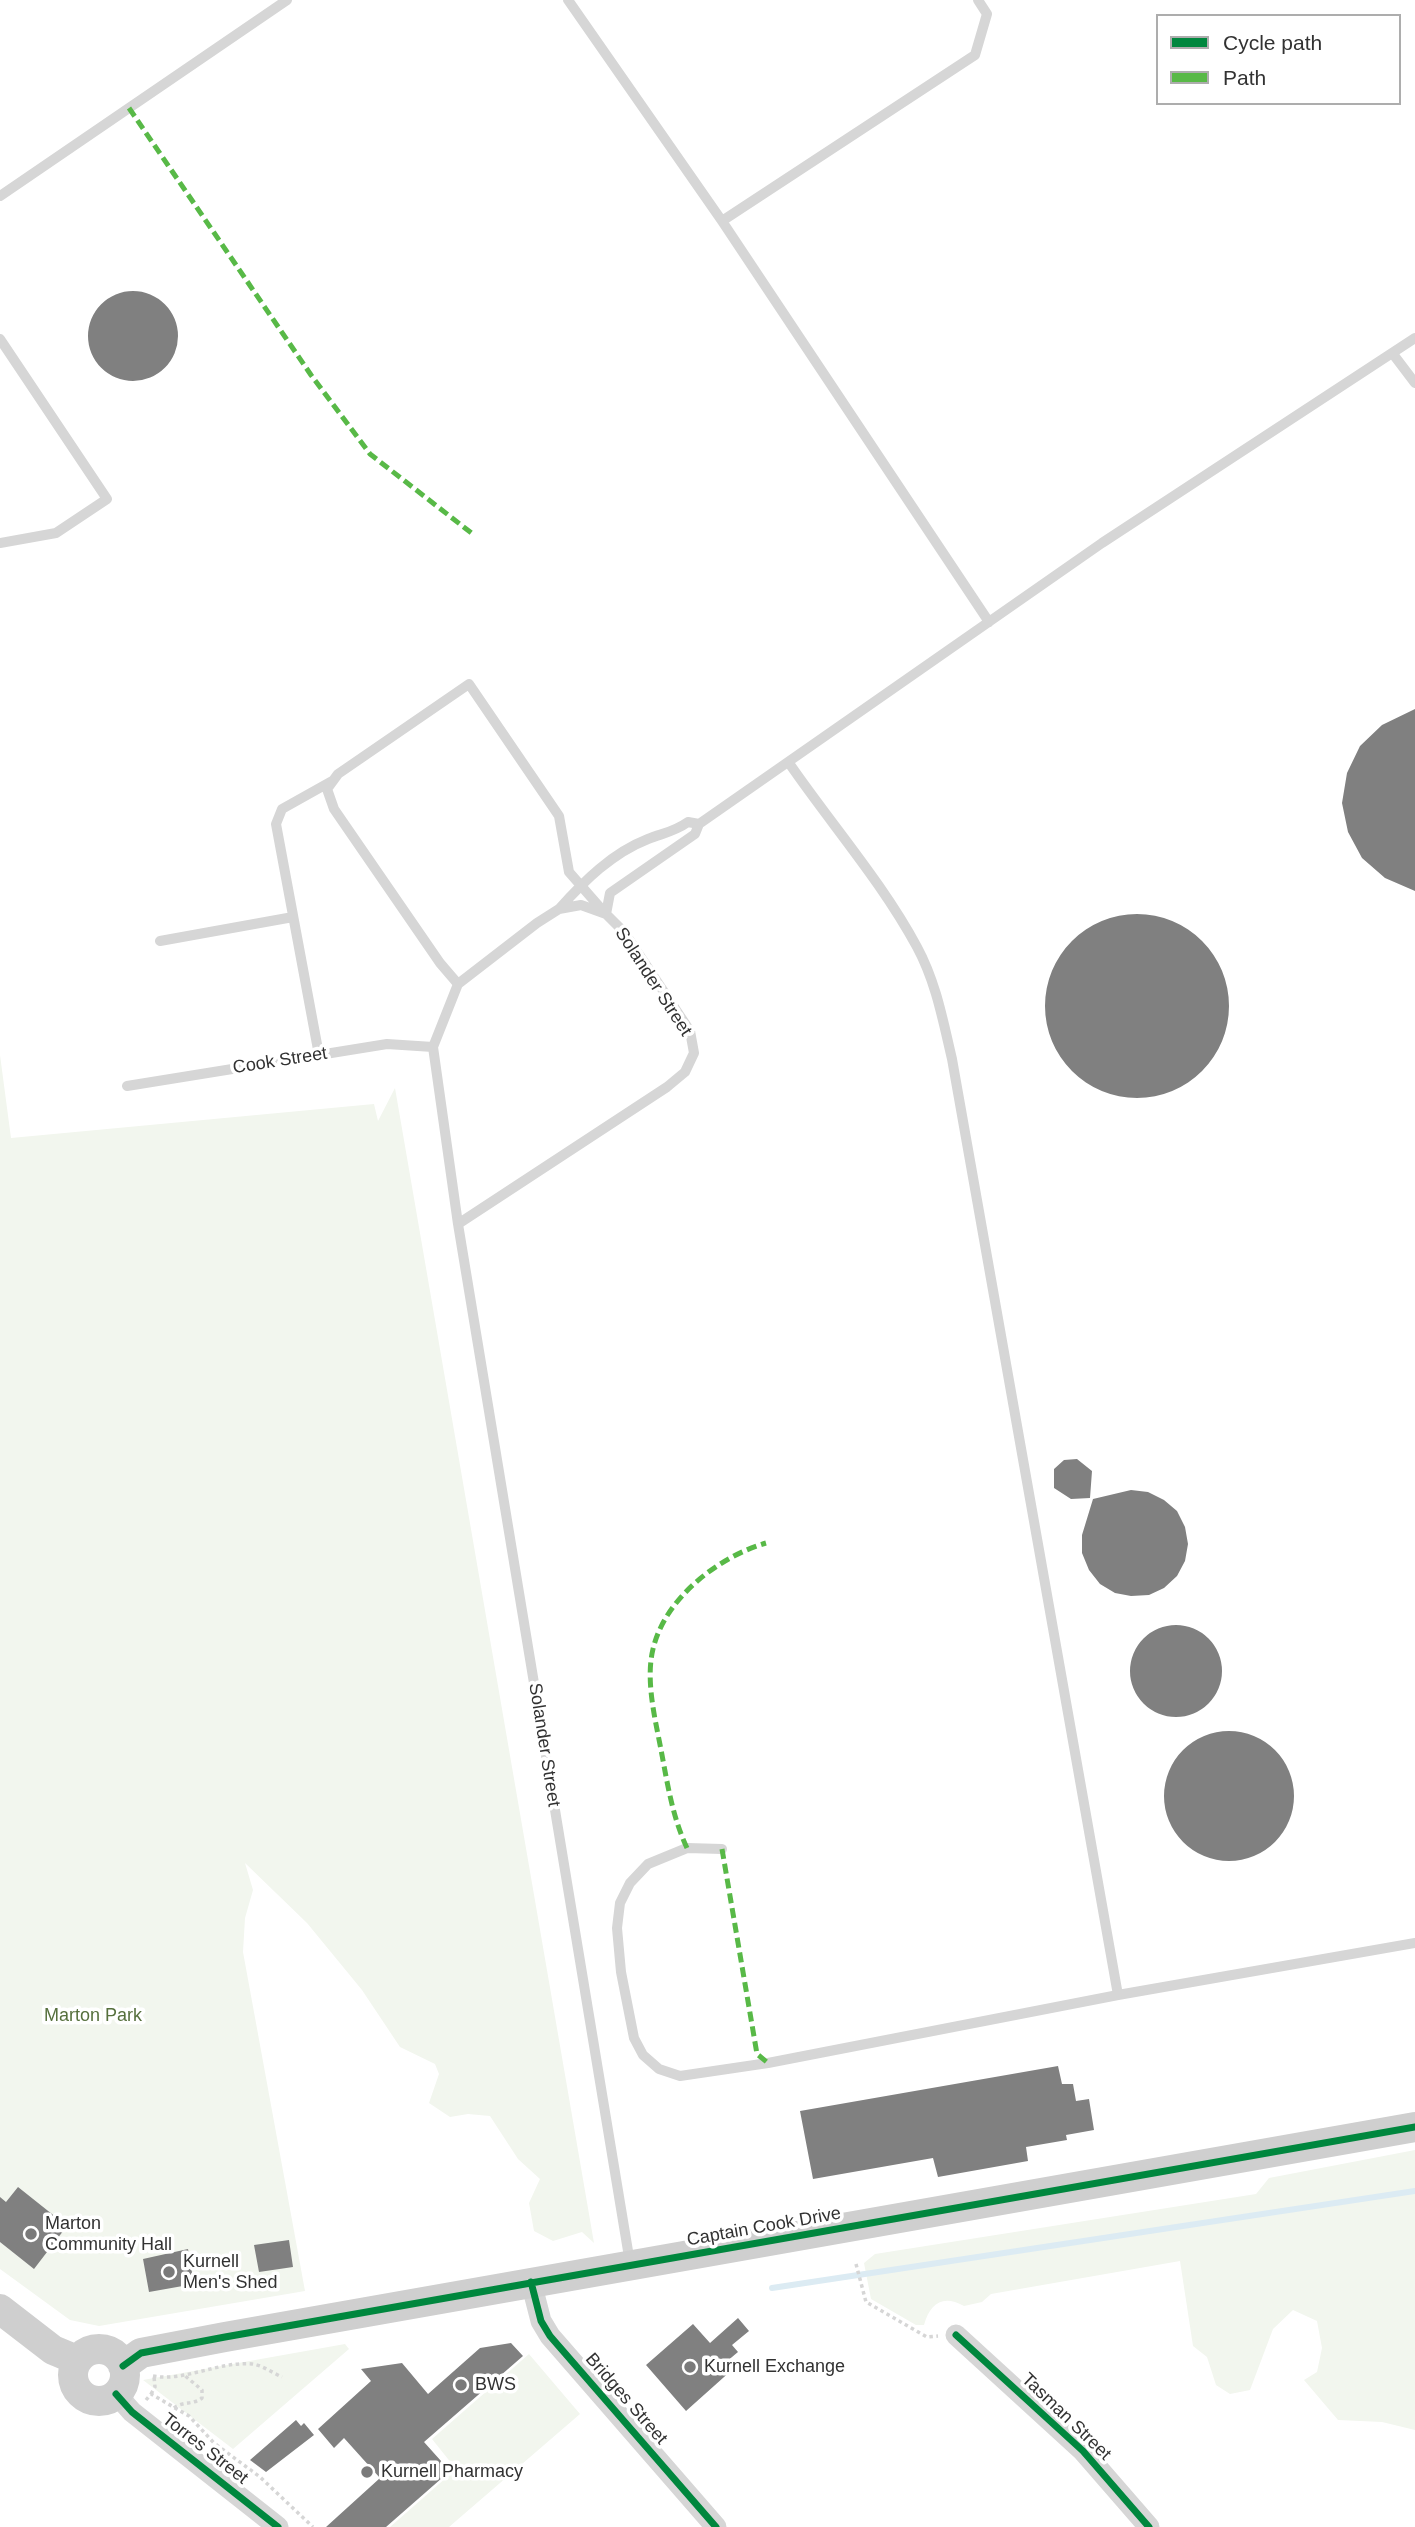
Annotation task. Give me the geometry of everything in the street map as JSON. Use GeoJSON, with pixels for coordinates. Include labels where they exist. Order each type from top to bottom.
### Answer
{"type":"FeatureCollection","features":[{"type":"Feature","properties":{"kind":"main road","name":"Captain Cook Drive"},"geometry":{"type":"LineString","coordinates":[[139,2365],[531,2282],[1415,2127]]}},
{"type":"Feature","properties":{"kind":"main road"},"geometry":{"type":"LineString","coordinates":[[0,2309],[53,2350],[77,2360]]}},
{"type":"Feature","properties":{"kind":"main road"},"geometry":{"type":"LineString","coordinates":[[102,2349],[139,2365],[124,2381],[124,2403],[99,2400],[82,2394],[73,2378],[77,2360],[84,2354],[102,2349]]}},
{"type":"Feature","properties":{"kind":"street","name":"Bridges Street"},"geometry":{"type":"LineString","coordinates":[[531,2282],[541,2321],[550,2336],[716,2527]]}},
{"type":"Feature","properties":{"kind":"street","name":"Tasman Street"},"geometry":{"type":"LineString","coordinates":[[956,2335],[1083,2451],[1149,2527]]}},
{"type":"Feature","properties":{"kind":"street","name":"Torres Street"},"geometry":{"type":"LineString","coordinates":[[124,2403],[278,2527]]}},
{"type":"Feature","properties":{"kind":"lane"},"geometry":{"type":"LineString","coordinates":[[0,196],[287,0]]}},
{"type":"Feature","properties":{"kind":"lane"},"geometry":{"type":"LineString","coordinates":[[568,0],[722,221],[989,622]]}},
{"type":"Feature","properties":{"kind":"lane"},"geometry":{"type":"LineString","coordinates":[[722,221],[975,55],[987,14],[978,0]]}},
{"type":"Feature","properties":{"kind":"lane"},"geometry":{"type":"LineString","coordinates":[[606,914],[610,893],[695,834],[699,824],[1102,543],[1415,338]]}},
{"type":"Feature","properties":{"kind":"lane"},"geometry":{"type":"LineString","coordinates":[[0,339],[107,499],[56,533],[0,543]]}},
{"type":"Feature","properties":{"kind":"lane"},"geometry":{"type":"LineString","coordinates":[[1393,354],[1415,383]]}},
{"type":"Feature","properties":{"kind":"lane"},"geometry":{"type":"LineString","coordinates":[[606,914],[580,884],[569,872],[559,816],[469,684],[338,774],[327,789],[334,809],[418,932],[458,984],[559,909],[580,884],[587,877],[647,839],[674,832],[688,822],[699,824]]}},
{"type":"Feature","properties":{"kind":"lane"},"geometry":{"type":"LineString","coordinates":[[789,763],[897,914],[931,979],[943,1020],[1118,1995]]}},
{"type":"Feature","properties":{"kind":"lane"},"geometry":{"type":"LineString","coordinates":[[319,1055],[276,824],[282,809],[333,781]]}},
{"type":"Feature","properties":{"kind":"lane","name":"Solander Street"},"geometry":{"type":"LineString","coordinates":[[458,1224],[667,1087],[685,1072],[694,1053],[690,1031],[624,932],[606,914],[581,905],[559,909]]}},
{"type":"Feature","properties":{"kind":"lane"},"geometry":{"type":"LineString","coordinates":[[160,941],[293,917]]}},
{"type":"Feature","properties":{"kind":"lane","name":"Solander Street"},"geometry":{"type":"LineString","coordinates":[[458,984],[433,1047],[458,1224],[631,2266]]}},
{"type":"Feature","properties":{"kind":"lane","name":"Cook Street"},"geometry":{"type":"LineString","coordinates":[[127,1086],[387,1044],[433,1047]]}},
{"type":"Feature","properties":{"kind":"lane"},"geometry":{"type":"LineString","coordinates":[[722,1849],[687,1848],[648,1864],[630,1883],[620,1903],[617,1928],[629,2019],[643,2055],[659,2068],[680,2076],[698,2076],[1118,1995],[1415,1943]]}},
{"type":"Feature","properties":{"kind":"path"},"geometry":{"type":"LineString","coordinates":[[856,2264],[866,2302],[927,2337],[956,2335]]}},
{"type":"Feature","properties":{"kind":"path"},"geometry":{"type":"LineString","coordinates":[[184,2375],[203,2369],[254,2364],[282,2377]]}},
{"type":"Feature","properties":{"kind":"path"},"geometry":{"type":"LineString","coordinates":[[139,2365],[184,2375],[202,2390],[202,2398],[195,2403],[180,2403],[174,2408]]}},
{"type":"Feature","properties":{"kind":"path"},"geometry":{"type":"LineString","coordinates":[[124,2403],[151,2394],[155,2388],[139,2365]]}},
{"type":"Feature","properties":{"kind":"path"},"geometry":{"type":"LineString","coordinates":[[151,2394],[189,2416],[224,2452],[260,2477],[313,2527]]}},
{"type":"Feature","properties":{"kind":"green space","name":"Marton Park"},"geometry":{"type":"Polygon","coordinates":[[[0,1055],[11,1138],[374,1104],[378,1121],[395,1088],[594,2243],[582,2232],[553,2241],[534,2231],[529,2203],[540,2179],[518,2159],[490,2116],[468,2114],[450,2117],[429,2103],[439,2074],[435,2064],[400,2047],[362,1990],[307,1923],[245,1863],[253,1890],[245,1918],[243,1952],[305,2291],[99,2326],[70,2320],[0,2269],[0,1055]]]}},
{"type":"Feature","properties":{"kind":"green space"},"geometry":{"type":"Polygon","coordinates":[[[1415,2150],[1415,2430],[1382,2422],[1338,2420],[1304,2380],[1317,2372],[1322,2348],[1317,2321],[1293,2310],[1273,2329],[1250,2390],[1230,2394],[1216,2385],[1207,2357],[1193,2346],[1180,2261],[991,2294],[982,2302],[964,2306],[944,2301],[934,2306],[924,2325],[916,2325],[871,2299],[864,2263],[875,2254],[1256,2194],[1269,2178],[1415,2150]]]}},
{"type":"Feature","properties":{"kind":"green space"},"geometry":{"type":"Polygon","coordinates":[[[345,2344],[349,2349],[233,2449],[143,2380],[345,2344]]]}},
{"type":"Feature","properties":{"kind":"green space"},"geometry":{"type":"Polygon","coordinates":[[[529,2354],[580,2414],[449,2527],[390,2527],[456,2469],[432,2439],[529,2354]]]}},
{"type":"Feature","properties":{"kind":"building"},"geometry":{"type":"Polygon","coordinates":[[[133,291],[150,295],[165,304],[174,319],[178,336],[174,353],[165,368],[150,377],[133,381],[116,377],[101,368],[92,353],[88,336],[92,319],[101,304],[116,295],[133,291]]]}},
{"type":"Feature","properties":{"kind":"building"},"geometry":{"type":"Polygon","coordinates":[[[1415,709],[1415,891],[1385,878],[1362,858],[1348,832],[1342,803],[1347,773],[1360,746],[1382,725],[1415,709]]]}},
{"type":"Feature","properties":{"kind":"building"},"geometry":{"type":"Polygon","coordinates":[[[1137,914],[1172,921],[1202,941],[1222,971],[1229,1006],[1222,1041],[1202,1071],[1172,1091],[1137,1098],[1102,1091],[1072,1071],[1052,1041],[1045,1006],[1052,971],[1072,941],[1102,921],[1137,914]]]}},
{"type":"Feature","properties":{"kind":"building"},"geometry":{"type":"Polygon","coordinates":[[[1077,1459],[1092,1471],[1090,1498],[1071,1499],[1054,1488],[1054,1469],[1064,1460],[1077,1459]]]}},
{"type":"Feature","properties":{"kind":"building"},"geometry":{"type":"Polygon","coordinates":[[[1131,1490],[1148,1492],[1177,1511],[1185,1527],[1188,1544],[1185,1561],[1177,1576],[1164,1588],[1149,1595],[1115,1593],[1100,1584],[1089,1570],[1082,1553],[1082,1535],[1093,1499],[1131,1490]]]}},
{"type":"Feature","properties":{"kind":"building"},"geometry":{"type":"Polygon","coordinates":[[[1176,1625],[1194,1628],[1209,1638],[1219,1653],[1222,1671],[1219,1689],[1209,1704],[1194,1714],[1176,1717],[1158,1714],[1143,1704],[1133,1689],[1130,1671],[1133,1653],[1143,1638],[1158,1628],[1176,1625]]]}},
{"type":"Feature","properties":{"kind":"building"},"geometry":{"type":"Polygon","coordinates":[[[1229,1731],[1254,1736],[1275,1750],[1289,1771],[1294,1796],[1289,1821],[1275,1842],[1254,1856],[1229,1861],[1204,1856],[1183,1842],[1169,1821],[1164,1796],[1169,1771],[1183,1750],[1204,1736],[1229,1731]]]}},
{"type":"Feature","properties":{"kind":"building"},"geometry":{"type":"Polygon","coordinates":[[[1058,2066],[1062,2084],[1073,2084],[1076,2101],[1089,2099],[1094,2130],[1066,2135],[1067,2140],[1026,2147],[1028,2161],[938,2177],[933,2158],[813,2179],[800,2111],[1058,2066]]]}},
{"type":"Feature","properties":{"kind":"building","name":"Marton Community Hall"},"geometry":{"type":"Polygon","coordinates":[[[18,2187],[67,2226],[34,2269],[0,2242],[0,2197],[6,2202],[18,2187]]]}},
{"type":"Feature","properties":{"kind":"building"},"geometry":{"type":"Polygon","coordinates":[[[289,2240],[293,2267],[259,2272],[254,2245],[289,2240]]]}},
{"type":"Feature","properties":{"kind":"building","name":"Kurnell Men's Shed"},"geometry":{"type":"Polygon","coordinates":[[[188,2249],[194,2284],[149,2292],[143,2259],[188,2249]]]}},
{"type":"Feature","properties":{"kind":"building","name":"Kurnell Exchange"},"geometry":{"type":"Polygon","coordinates":[[[738,2318],[749,2331],[732,2345],[738,2352],[726,2362],[733,2369],[686,2411],[646,2365],[693,2324],[710,2343],[738,2318]]]}},
{"type":"Feature","properties":{"kind":"building"},"geometry":{"type":"Polygon","coordinates":[[[511,2343],[523,2356],[424,2442],[450,2471],[386,2527],[326,2527],[380,2478],[344,2438],[334,2448],[318,2429],[371,2381],[361,2369],[402,2363],[428,2394],[480,2348],[511,2343]]]}},
{"type":"Feature","properties":{"kind":"building"},"geometry":{"type":"Polygon","coordinates":[[[296,2420],[301,2426],[304,2423],[314,2435],[266,2472],[250,2460],[296,2420]]]}},
{"type":"Feature","properties":{"kind":"waterway"},"geometry":{"type":"LineString","coordinates":[[772,2288],[1415,2191]]}},
{"type":"Feature","properties":{"kind":"marked path"},"geometry":{"type":"LineString","coordinates":[[129,108],[311,375],[370,454],[474,535]]}},
{"type":"Feature","properties":{"kind":"marked path"},"geometry":{"type":"LineString","coordinates":[[687,1848],[672,1802],[654,1716],[650,1675],[653,1649],[659,1630],[669,1613],[696,1582],[730,1558],[766,1543]]}},
{"type":"Feature","properties":{"kind":"marked path"},"geometry":{"type":"LineString","coordinates":[[722,1849],[757,2054],[768,2063]]}},
{"type":"Feature","properties":{"kind":"cycle path"},"geometry":{"type":"LineString","coordinates":[[123,2366],[141,2353],[225,2337],[1415,2127]]}},
{"type":"Feature","properties":{"kind":"cycle path"},"geometry":{"type":"LineString","coordinates":[[531,2282],[541,2321],[550,2336],[716,2527]]}},
{"type":"Feature","properties":{"kind":"cycle path"},"geometry":{"type":"LineString","coordinates":[[956,2335],[1083,2451],[1149,2527]]}},
{"type":"Feature","properties":{"kind":"cycle path"},"geometry":{"type":"LineString","coordinates":[[116,2394],[132,2412],[278,2527]]}},
{"type":"Feature","properties":{"kind":"place","name":"Marton Community Hall"},"geometry":{"type":"Point","coordinates":[31,2234]}},
{"type":"Feature","properties":{"kind":"place","name":"Kurnell Men's Shed"},"geometry":{"type":"Point","coordinates":[169,2272]}},
{"type":"Feature","properties":{"kind":"place","name":"Kurnell Exchange"},"geometry":{"type":"Point","coordinates":[690,2367]}},
{"type":"Feature","properties":{"kind":"place","name":"BWS"},"geometry":{"type":"Point","coordinates":[461,2385]}},
{"type":"Feature","properties":{"kind":"place","name":"Kurnell Pharmacy"},"geometry":{"type":"Point","coordinates":[367,2472]}}]}
